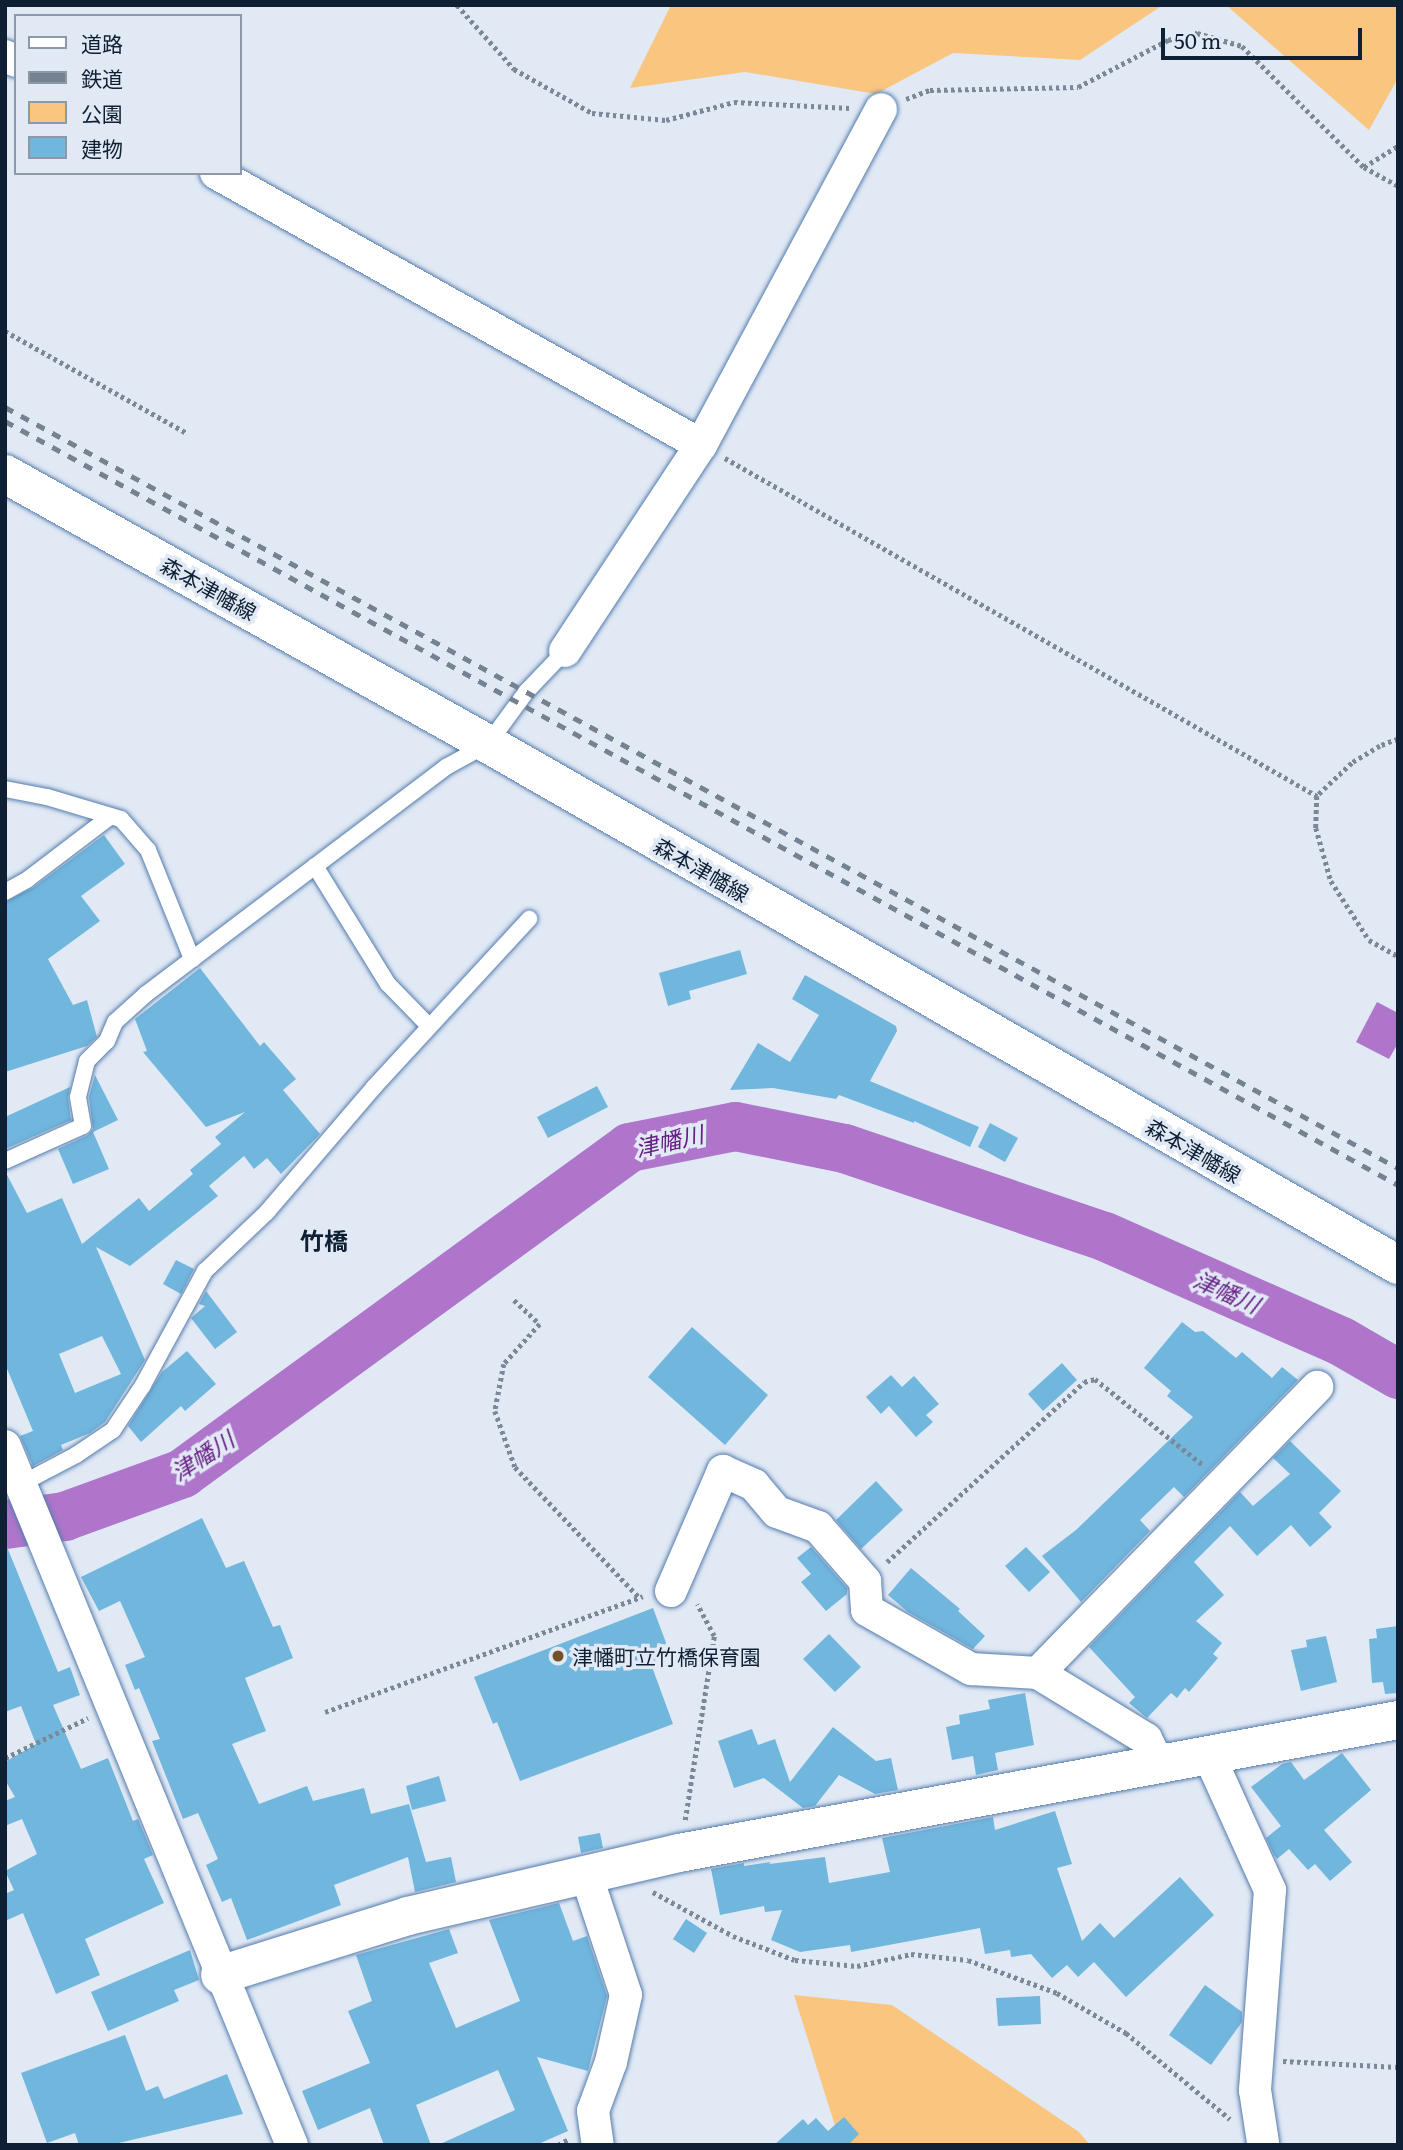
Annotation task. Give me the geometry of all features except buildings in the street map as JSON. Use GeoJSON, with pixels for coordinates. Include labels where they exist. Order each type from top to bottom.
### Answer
{"type":"FeatureCollection","features":[{"type":"Feature","properties":{"kind":"main road","name":"森本津幡線"},"geometry":{"type":"LineString","coordinates":[[5,474],[488,744],[1398,1265]]}},
{"type":"Feature","properties":{"kind":"main road"},"geometry":{"type":"LineString","coordinates":[[220,1975],[408,1916],[679,1853],[1398,1720]]}},
{"type":"Feature","properties":{"kind":"street"},"geometry":{"type":"LineString","coordinates":[[565,651],[701,445],[881,109]]}},
{"type":"Feature","properties":{"kind":"street"},"geometry":{"type":"LineString","coordinates":[[220,175],[701,445]]}},
{"type":"Feature","properties":{"kind":"street"},"geometry":{"type":"LineString","coordinates":[[1038,1673],[1317,1387]]}},
{"type":"Feature","properties":{"kind":"street"},"geometry":{"type":"LineString","coordinates":[[5,1447],[292,2145]]}},
{"type":"Feature","properties":{"kind":"street"},"geometry":{"type":"LineString","coordinates":[[671,1591],[723,1471],[754,1485],[777,1512],[818,1527],[865,1581],[867,1610],[971,1669],[1038,1673],[1146,1739],[1159,1764]]}},
{"type":"Feature","properties":{"kind":"street"},"geometry":{"type":"LineString","coordinates":[[1214,1754],[1216,1771],[1269,1890],[1255,2090],[1263,2142]]}},
{"type":"Feature","properties":{"kind":"street"},"geometry":{"type":"LineString","coordinates":[[586,1874],[626,1995],[611,2062],[593,2111],[598,2145]]}},
{"type":"Feature","properties":{"kind":"lane"},"geometry":{"type":"LineString","coordinates":[[5,1160],[83,1126],[78,1097],[87,1061],[107,1041],[115,1022],[192,959],[446,767],[488,744],[526,692],[565,651]]}},
{"type":"Feature","properties":{"kind":"lane"},"geometry":{"type":"LineString","coordinates":[[5,789],[47,797],[121,819],[148,850],[192,959]]}},
{"type":"Feature","properties":{"kind":"lane"},"geometry":{"type":"LineString","coordinates":[[5,892],[28,879],[111,816]]}},
{"type":"Feature","properties":{"kind":"lane"},"geometry":{"type":"LineString","coordinates":[[315,866],[388,984],[429,1026]]}},
{"type":"Feature","properties":{"kind":"lane"},"geometry":{"type":"LineString","coordinates":[[21,1484],[76,1455],[113,1430],[143,1385],[205,1271],[267,1212],[429,1026],[529,919]]}},
{"type":"Feature","properties":{"kind":"path"},"geometry":{"type":"LineString","coordinates":[[457,5],[514,69],[592,113],[666,120],[734,102],[881,109],[930,90],[1078,87],[1168,40],[1197,33],[1242,46],[1364,167],[1398,186]]}},
{"type":"Feature","properties":{"kind":"path"},"geometry":{"type":"LineString","coordinates":[[1364,167],[1398,146]]}},
{"type":"Feature","properties":{"kind":"path"},"geometry":{"type":"LineString","coordinates":[[5,331],[187,433]]}},
{"type":"Feature","properties":{"kind":"path"},"geometry":{"type":"LineString","coordinates":[[701,445],[1317,796]]}},
{"type":"Feature","properties":{"kind":"path"},"geometry":{"type":"LineString","coordinates":[[1398,740],[1380,746],[1352,762],[1317,796],[1317,828],[1331,881],[1369,940],[1398,956]]}},
{"type":"Feature","properties":{"kind":"path"},"geometry":{"type":"LineString","coordinates":[[514,1300],[540,1324],[504,1364],[495,1411],[515,1467],[639,1597]]}},
{"type":"Feature","properties":{"kind":"path"},"geometry":{"type":"LineString","coordinates":[[865,1581],[1084,1382],[1095,1379],[1224,1482]]}},
{"type":"Feature","properties":{"kind":"path"},"geometry":{"type":"LineString","coordinates":[[325,1712],[639,1597],[671,1591],[696,1603],[714,1636],[679,1853]]}},
{"type":"Feature","properties":{"kind":"path"},"geometry":{"type":"LineString","coordinates":[[5,1758],[111,1707]]}},
{"type":"Feature","properties":{"kind":"path"},"geometry":{"type":"LineString","coordinates":[[625,1865],[648,1889],[733,1937],[795,1960],[857,1966],[911,1954],[968,1960],[1057,1993],[1126,2034],[1209,2104],[1263,2142]]}},
{"type":"Feature","properties":{"kind":"path"},"geometry":{"type":"LineString","coordinates":[[1257,2059],[1398,2067]]}},
{"type":"Feature","properties":{"kind":"green space"},"geometry":{"type":"Polygon","coordinates":[[[671,5],[1163,5],[1080,60],[953,53],[876,94],[745,72],[630,88],[671,5]]]}},
{"type":"Feature","properties":{"kind":"green space"},"geometry":{"type":"Polygon","coordinates":[[[1226,5],[1398,5],[1398,78],[1369,130],[1226,5]]]}},
{"type":"Feature","properties":{"kind":"green space"},"geometry":{"type":"Polygon","coordinates":[[[794,1995],[892,2005],[1079,2132],[1090,2145],[841,2145],[794,1995]]]}},
{"type":"Feature","properties":{"kind":"shaded area"},"geometry":{"type":"Polygon","coordinates":[[[1377,1002],[1398,1013],[1398,1043],[1389,1059],[1356,1042],[1377,1002]]]}},
{"type":"Feature","properties":{"kind":"waterway","name":"津幡川"},"geometry":{"type":"LineString","coordinates":[[5,1524],[64,1516],[182,1473],[629,1147],[735,1126],[844,1148],[1104,1236],[1341,1341],[1398,1374]]}},
{"type":"Feature","properties":{"kind":"railway"},"geometry":{"type":"LineString","coordinates":[[5,407],[1398,1168]]}},
{"type":"Feature","properties":{"kind":"railway"},"geometry":{"type":"LineString","coordinates":[[5,421],[1398,1185]]}},
{"type":"Feature","properties":{"kind":"place","name":"津幡町立竹橋保育園"},"geometry":{"type":"Point","coordinates":[558,1656]}},
{"type":"Feature","properties":{"kind":"district","name":"竹橋"},"geometry":{"type":"Point","coordinates":[324,1240]}}]}
